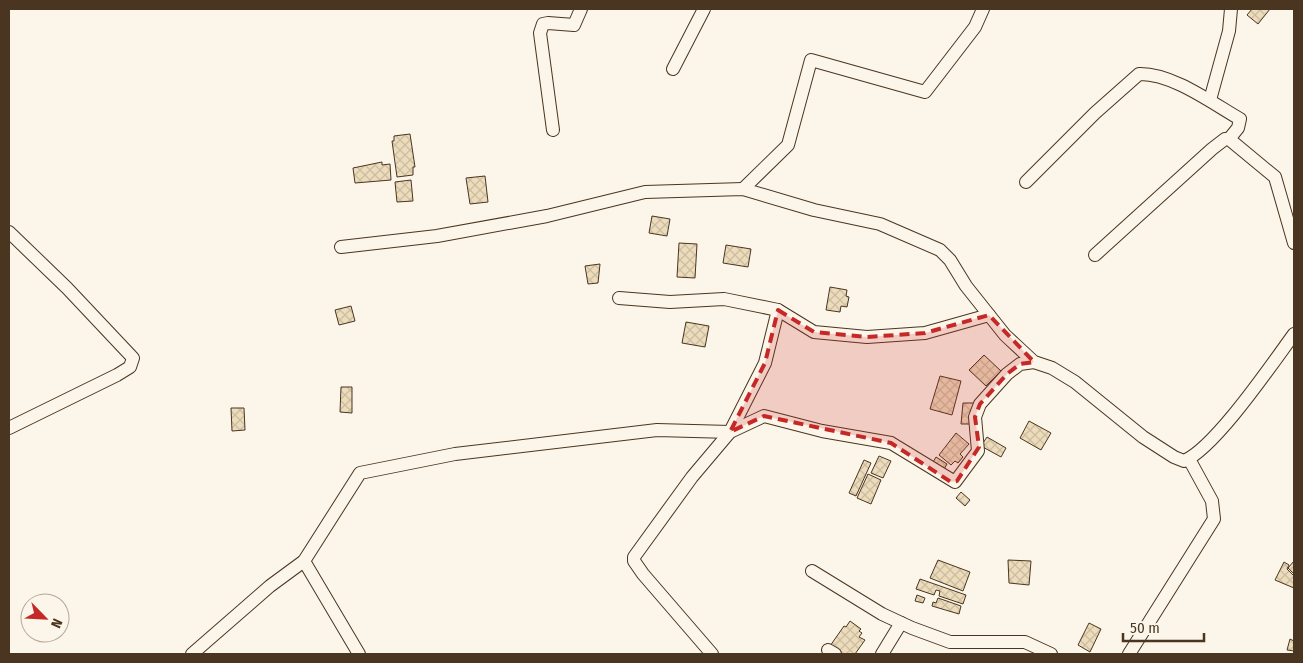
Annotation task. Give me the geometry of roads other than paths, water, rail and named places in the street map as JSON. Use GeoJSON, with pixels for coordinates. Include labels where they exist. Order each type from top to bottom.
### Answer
{"type":"FeatureCollection","features":[{"type":"Feature","properties":{"kind":"street"},"geometry":{"type":"LineString","coordinates":[[553,130],[540,33],[543,24],[548,22],[574,25],[582,9]]}},
{"type":"Feature","properties":{"kind":"street"},"geometry":{"type":"LineString","coordinates":[[673,69],[704,9]]}},
{"type":"Feature","properties":{"kind":"street"},"geometry":{"type":"LineString","coordinates":[[743,189],[788,145],[811,60],[925,92],[975,28],[983,9]]}},
{"type":"Feature","properties":{"kind":"street"},"geometry":{"type":"LineString","coordinates":[[1210,100],[1229,31],[1231,9]]}},
{"type":"Feature","properties":{"kind":"street"},"geometry":{"type":"LineString","coordinates":[[1026,182],[1095,112],[1139,74],[1152,74],[1210,100],[1240,119],[1238,128],[1229,139],[1225,139],[1212,149],[1095,255]]}},
{"type":"Feature","properties":{"kind":"street"},"geometry":{"type":"LineString","coordinates":[[1229,139],[1275,177],[1294,243]]}},
{"type":"Feature","properties":{"kind":"street"},"geometry":{"type":"LineString","coordinates":[[341,247],[436,236],[547,216],[646,192],[743,189],[814,210],[880,224],[940,250],[950,260],[966,286],[1004,335],[1034,362],[1052,368],[1075,382],[1143,437],[1174,457],[1184,461],[1231,417],[1294,334]]}},
{"type":"Feature","properties":{"kind":"street"},"geometry":{"type":"LineString","coordinates":[[9,232],[67,288],[133,358],[130,367],[118,375],[9,428]]}},
{"type":"Feature","properties":{"kind":"street"},"geometry":{"type":"LineString","coordinates":[[619,298],[670,302],[724,299],[778,310],[814,332],[867,337],[925,333],[989,315]]}},
{"type":"Feature","properties":{"kind":"street"},"geometry":{"type":"LineString","coordinates":[[712,654],[634,561],[642,544],[692,477],[730,432],[764,363],[778,310]]}},
{"type":"Feature","properties":{"kind":"street"},"geometry":{"type":"LineString","coordinates":[[192,654],[270,586],[304,561],[360,473],[455,454],[657,430],[730,432],[764,416],[822,431],[891,443],[954,482],[961,476],[979,447],[975,418],[980,404],[1007,374],[1020,364],[1034,362]]}},
{"type":"Feature","properties":{"kind":"street"},"geometry":{"type":"LineString","coordinates":[[1129,654],[1214,519],[1212,501],[1189,458]]}},
{"type":"Feature","properties":{"kind":"street"},"geometry":{"type":"LineString","coordinates":[[304,561],[359,654]]}},
{"type":"Feature","properties":{"kind":"street"},"geometry":{"type":"LineString","coordinates":[[812,570],[852,596],[901,623],[950,642],[1025,642],[1051,654]]}},
{"type":"Feature","properties":{"kind":"street"},"geometry":{"type":"LineString","coordinates":[[882,654],[901,623]]}}]}
